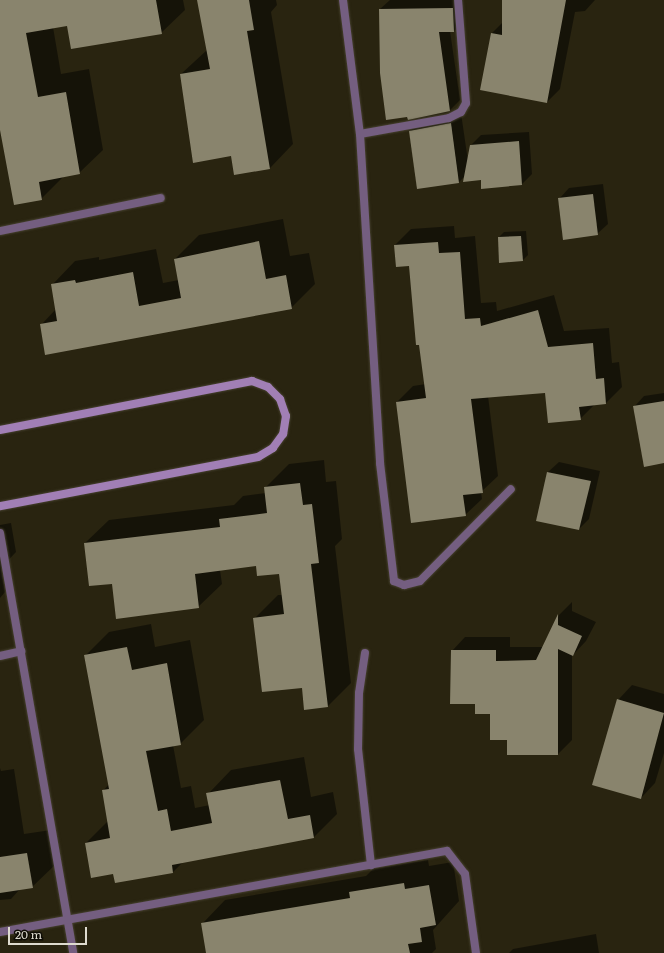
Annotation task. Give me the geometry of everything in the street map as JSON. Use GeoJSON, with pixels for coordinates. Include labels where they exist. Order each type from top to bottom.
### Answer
{"type":"FeatureCollection","features":[{"type":"Feature","properties":{"kind":"street"},"geometry":{"type":"LineString","coordinates":[[343,0],[360,134],[380,463],[394,581],[404,585],[420,581],[511,490]]}},
{"type":"Feature","properties":{"kind":"street"},"geometry":{"type":"LineString","coordinates":[[360,134],[450,118],[461,112],[466,103],[458,0]]}},
{"type":"Feature","properties":{"kind":"street"},"geometry":{"type":"LineString","coordinates":[[0,231],[161,198]]}},
{"type":"Feature","properties":{"kind":"street"},"geometry":{"type":"LineString","coordinates":[[0,430],[252,381],[268,387],[280,399],[286,416],[283,434],[273,448],[258,457],[0,506]]}},
{"type":"Feature","properties":{"kind":"street"},"geometry":{"type":"LineString","coordinates":[[0,533],[74,953]]}},
{"type":"Feature","properties":{"kind":"street"},"geometry":{"type":"LineString","coordinates":[[0,656],[21,651]]}},
{"type":"Feature","properties":{"kind":"street"},"geometry":{"type":"LineString","coordinates":[[365,653],[359,693],[358,749],[371,865]]}},
{"type":"Feature","properties":{"kind":"street"},"geometry":{"type":"LineString","coordinates":[[0,932],[68,921],[447,851],[465,874],[476,953]]}},
{"type":"Feature","properties":{"kind":"building"},"geometry":{"type":"Polygon","coordinates":[[[0,0],[156,0],[162,34],[71,49],[67,26],[26,33],[38,97],[66,92],[80,174],[39,182],[42,200],[14,205],[0,130],[0,0]]]}},
{"type":"Feature","properties":{"kind":"building"},"geometry":{"type":"Polygon","coordinates":[[[197,0],[249,0],[254,30],[247,31],[270,169],[234,175],[231,156],[193,163],[180,74],[210,69],[197,0]]]}},
{"type":"Feature","properties":{"kind":"building"},"geometry":{"type":"Polygon","coordinates":[[[502,0],[566,0],[547,103],[480,90],[491,33],[502,35],[502,0]]]}},
{"type":"Feature","properties":{"kind":"building"},"geometry":{"type":"Polygon","coordinates":[[[453,8],[454,32],[439,32],[450,111],[408,120],[407,117],[386,120],[380,73],[379,9],[453,8]]]}},
{"type":"Feature","properties":{"kind":"building"},"geometry":{"type":"Polygon","coordinates":[[[451,123],[459,183],[417,189],[409,131],[451,123]]]}},
{"type":"Feature","properties":{"kind":"building"},"geometry":{"type":"Polygon","coordinates":[[[519,141],[522,185],[481,189],[481,180],[463,182],[470,145],[519,141]]]}},
{"type":"Feature","properties":{"kind":"building"},"geometry":{"type":"Polygon","coordinates":[[[593,194],[598,235],[563,240],[558,198],[593,194]]]}},
{"type":"Feature","properties":{"kind":"building"},"geometry":{"type":"Polygon","coordinates":[[[521,236],[523,261],[499,263],[498,237],[521,236]]]}},
{"type":"Feature","properties":{"kind":"building"},"geometry":{"type":"Polygon","coordinates":[[[259,241],[266,279],[286,275],[292,309],[45,355],[40,324],[57,321],[51,284],[75,280],[76,283],[133,272],[139,306],[181,298],[174,259],[259,241]]]}},
{"type":"Feature","properties":{"kind":"building"},"geometry":{"type":"Polygon","coordinates":[[[438,242],[439,253],[460,252],[465,319],[480,318],[481,326],[538,310],[548,347],[593,343],[596,379],[604,378],[606,404],[579,407],[581,420],[548,423],[545,393],[471,399],[483,493],[463,495],[466,516],[411,523],[396,402],[426,398],[419,345],[416,345],[409,266],[396,267],[394,245],[438,242]]]}},
{"type":"Feature","properties":{"kind":"building"},"geometry":{"type":"Polygon","coordinates":[[[664,401],[664,463],[644,467],[633,406],[664,401]]]}},
{"type":"Feature","properties":{"kind":"building"},"geometry":{"type":"Polygon","coordinates":[[[547,472],[591,481],[579,530],[536,521],[547,472]]]}},
{"type":"Feature","properties":{"kind":"building"},"geometry":{"type":"Polygon","coordinates":[[[300,483],[303,505],[312,504],[319,563],[311,564],[328,707],[304,710],[302,688],[262,692],[253,618],[284,614],[279,574],[257,576],[256,566],[195,574],[199,608],[116,619],[112,584],[89,586],[84,543],[220,527],[219,519],[267,513],[264,487],[300,483]]]}},
{"type":"Feature","properties":{"kind":"building"},"geometry":{"type":"Polygon","coordinates":[[[558,614],[558,625],[582,636],[573,656],[558,649],[558,755],[507,755],[507,740],[490,740],[490,714],[475,714],[475,704],[450,704],[451,650],[496,650],[496,661],[536,660],[558,614]]]}},
{"type":"Feature","properties":{"kind":"building"},"geometry":{"type":"Polygon","coordinates":[[[127,647],[132,670],[167,663],[181,745],[146,751],[158,811],[167,809],[171,831],[212,823],[206,793],[280,780],[288,819],[310,815],[314,838],[172,865],[173,873],[115,883],[113,874],[91,878],[85,843],[110,838],[102,790],[109,789],[84,655],[127,647]]]}},
{"type":"Feature","properties":{"kind":"building"},"geometry":{"type":"Polygon","coordinates":[[[617,699],[664,713],[641,799],[592,785],[617,699]]]}},
{"type":"Feature","properties":{"kind":"building"},"geometry":{"type":"Polygon","coordinates":[[[27,853],[33,888],[0,893],[0,857],[27,853]]]}},
{"type":"Feature","properties":{"kind":"building"},"geometry":{"type":"Polygon","coordinates":[[[404,883],[405,889],[429,885],[436,925],[420,928],[422,942],[408,944],[410,953],[206,953],[201,923],[350,898],[349,892],[404,883]]]}}]}
